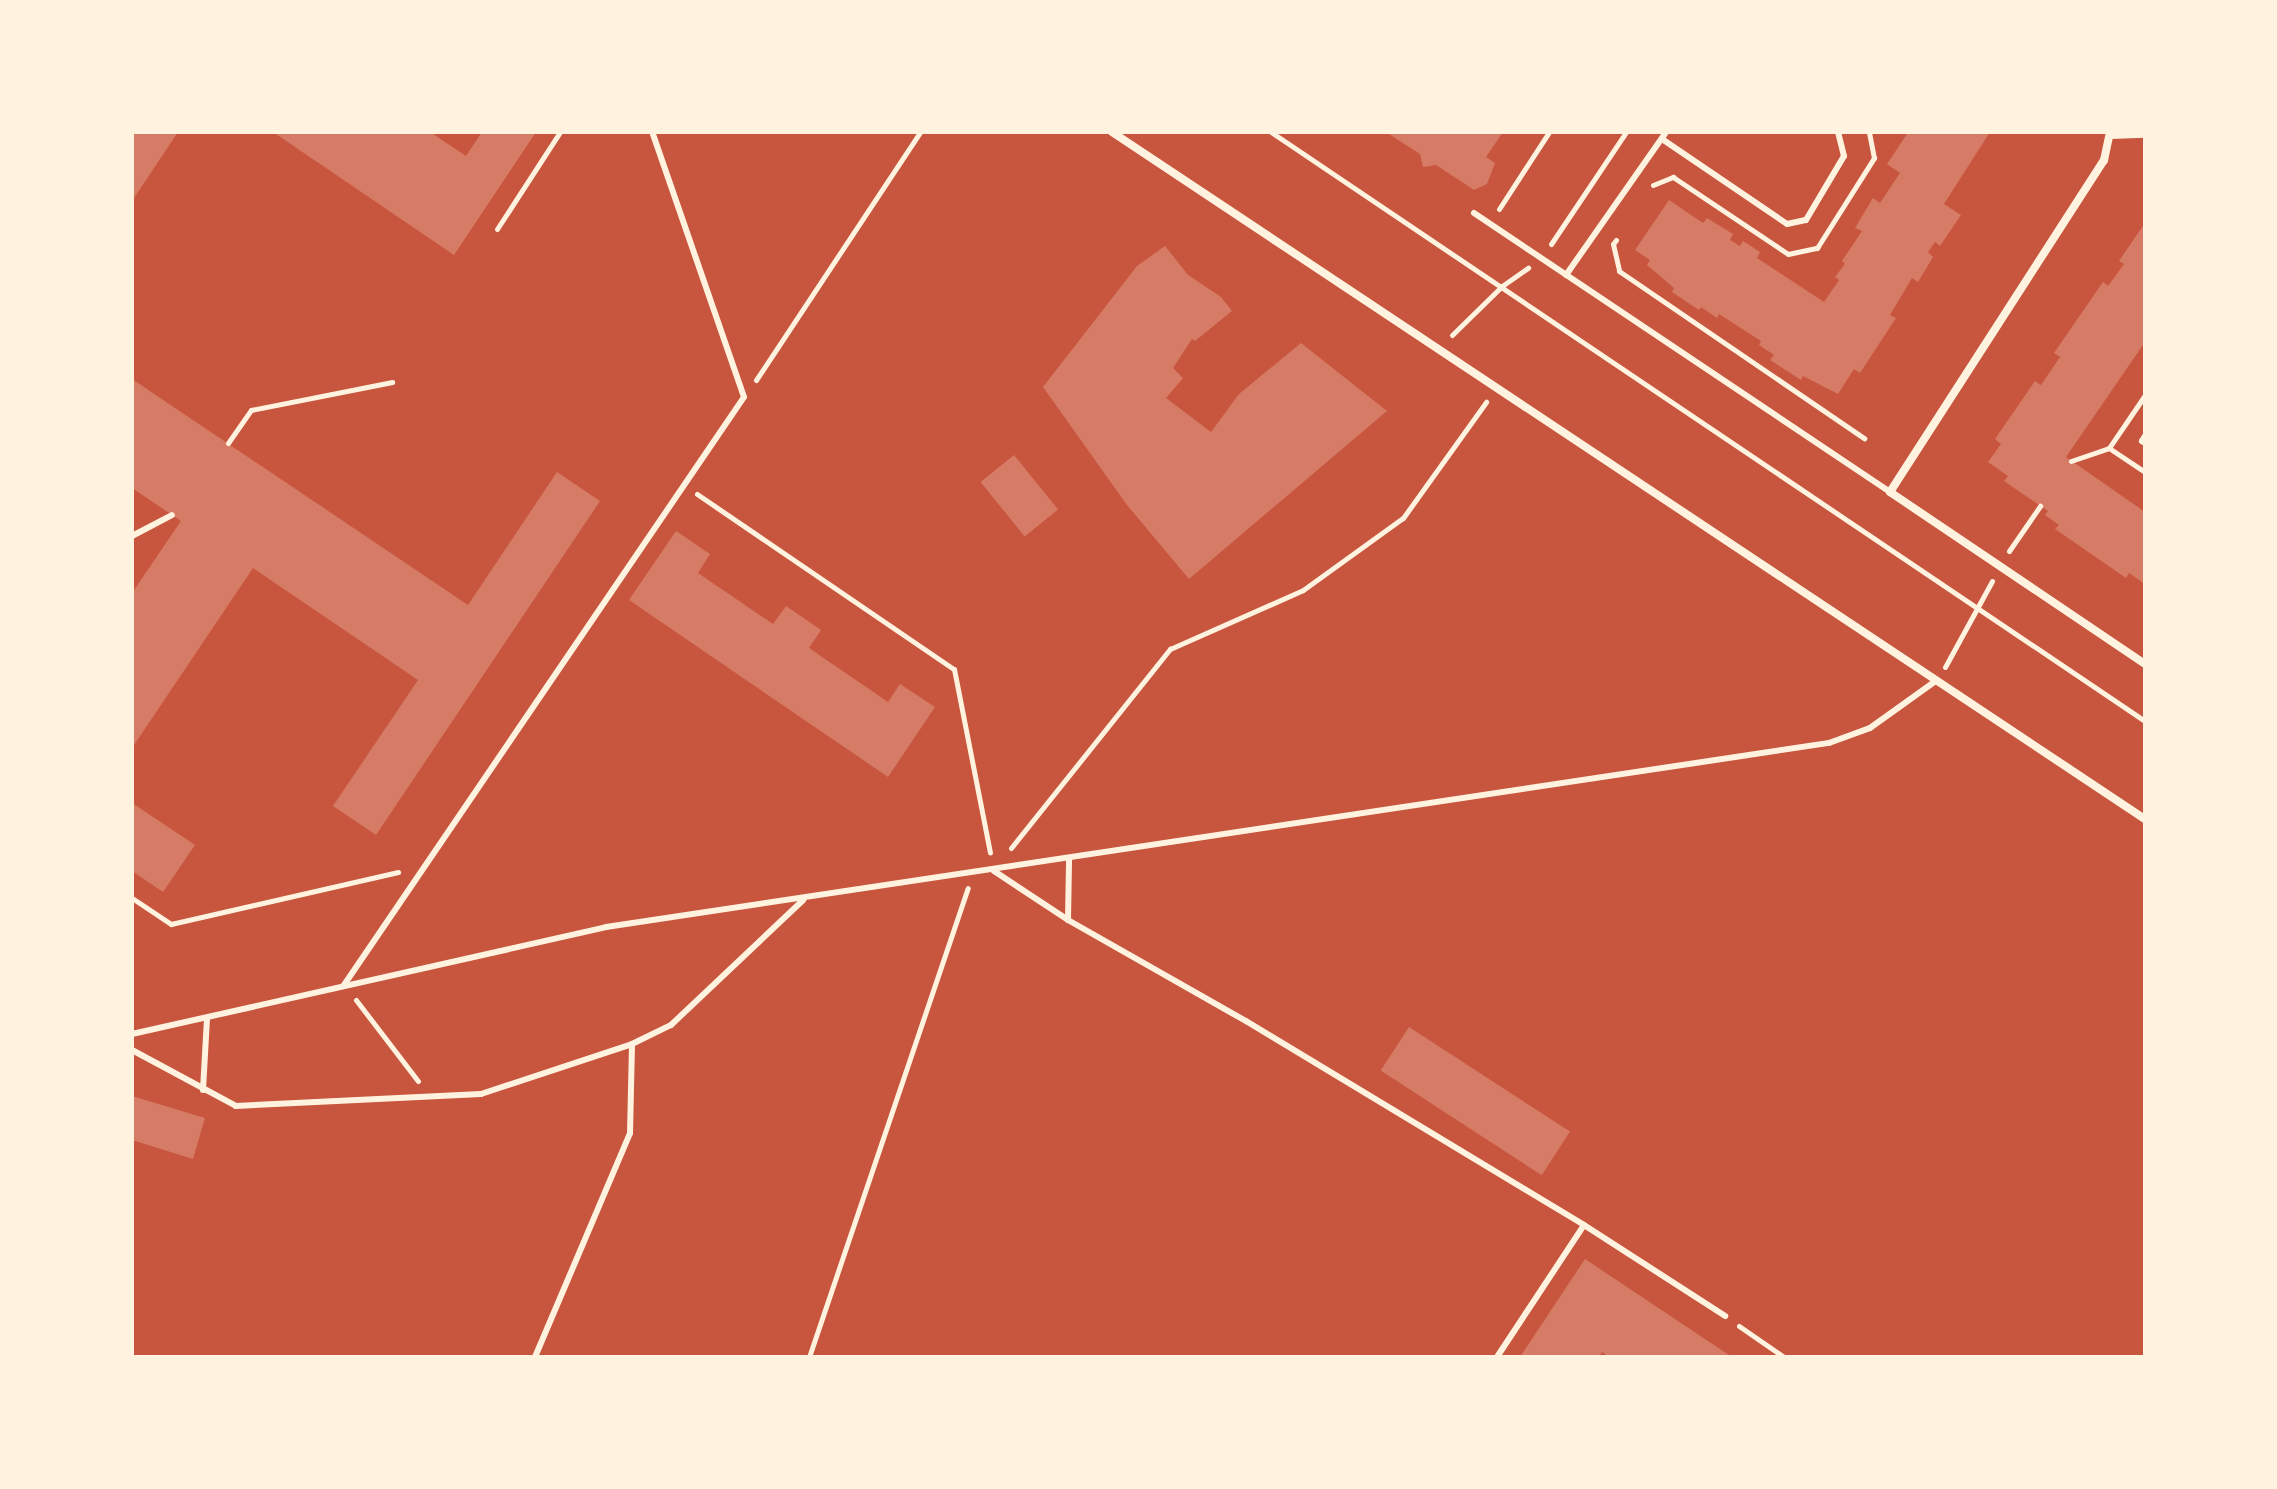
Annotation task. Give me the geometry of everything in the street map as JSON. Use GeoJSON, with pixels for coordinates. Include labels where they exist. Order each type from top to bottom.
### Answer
{"type":"FeatureCollection","features":[{"type":"Feature","properties":{"kind":"street"},"geometry":{"type":"LineString","coordinates":[[1112,132],[1436,351],[2145,819]]}},
{"type":"Feature","properties":{"kind":"street"},"geometry":{"type":"LineString","coordinates":[[2110,134],[2104,160],[1890,492],[2145,664]]}},
{"type":"Feature","properties":{"kind":"lane"},"geometry":{"type":"LineString","coordinates":[[344,985],[744,397],[652,132]]}},
{"type":"Feature","properties":{"kind":"lane"},"geometry":{"type":"LineString","coordinates":[[1566,275],[1666,132]]}},
{"type":"Feature","properties":{"kind":"lane"},"geometry":{"type":"LineString","coordinates":[[1662,139],[1787,224],[1806,220],[1844,156],[1838,132]]}},
{"type":"Feature","properties":{"kind":"lane"},"geometry":{"type":"LineString","coordinates":[[2110,134],[2145,135]]}},
{"type":"Feature","properties":{"kind":"lane"},"geometry":{"type":"LineString","coordinates":[[1474,213],[1890,492]]}},
{"type":"Feature","properties":{"kind":"lane"},"geometry":{"type":"LineString","coordinates":[[2145,436],[2142,441],[2145,443]]}},
{"type":"Feature","properties":{"kind":"lane"},"geometry":{"type":"LineString","coordinates":[[132,536],[172,515]]}},
{"type":"Feature","properties":{"kind":"lane"},"geometry":{"type":"LineString","coordinates":[[132,1034],[606,927],[1069,860],[1829,743],[1870,728],[1937,680]]}},
{"type":"Feature","properties":{"kind":"lane"},"geometry":{"type":"LineString","coordinates":[[1068,920],[1069,860]]}},
{"type":"Feature","properties":{"kind":"lane"},"geometry":{"type":"LineString","coordinates":[[994,871],[1068,920],[1246,1021],[1584,1225],[1725,1316]]}},
{"type":"Feature","properties":{"kind":"lane"},"geometry":{"type":"LineString","coordinates":[[132,1050],[236,1106],[431,1097],[501,1089],[654,1035],[689,1011],[803,900]]}},
{"type":"Feature","properties":{"kind":"lane"},"geometry":{"type":"LineString","coordinates":[[203,1090],[207,1018]]}},
{"type":"Feature","properties":{"kind":"lane"},"geometry":{"type":"LineString","coordinates":[[535,1357],[630,1133],[632,1044]]}},
{"type":"Feature","properties":{"kind":"lane"},"geometry":{"type":"LineString","coordinates":[[1497,1357],[1584,1225]]}},
{"type":"Feature","properties":{"kind":"path"},"geometry":{"type":"LineString","coordinates":[[497,229],[560,132]]}},
{"type":"Feature","properties":{"kind":"path"},"geometry":{"type":"LineString","coordinates":[[744,397],[920,132]]}},
{"type":"Feature","properties":{"kind":"path"},"geometry":{"type":"LineString","coordinates":[[1271,132],[2145,721]]}},
{"type":"Feature","properties":{"kind":"path"},"geometry":{"type":"LineString","coordinates":[[1490,224],[1549,132]]}},
{"type":"Feature","properties":{"kind":"path"},"geometry":{"type":"LineString","coordinates":[[1436,351],[1502,286],[1542,258],[1626,132]]}},
{"type":"Feature","properties":{"kind":"path"},"geometry":{"type":"LineString","coordinates":[[1646,194],[1654,184],[1673,177],[1788,254],[1817,248],[1874,158],[1869,132]]}},
{"type":"Feature","properties":{"kind":"path"},"geometry":{"type":"LineString","coordinates":[[1617,238],[1613,244],[1619,271],[1864,438]]}},
{"type":"Feature","properties":{"kind":"path"},"geometry":{"type":"LineString","coordinates":[[228,443],[251,410],[392,382]]}},
{"type":"Feature","properties":{"kind":"path"},"geometry":{"type":"LineString","coordinates":[[1004,857],[1170,649],[1303,590],[1403,518],[1488,400]]}},
{"type":"Feature","properties":{"kind":"path"},"geometry":{"type":"LineString","coordinates":[[2071,461],[2109,448]]}},
{"type":"Feature","properties":{"kind":"path"},"geometry":{"type":"LineString","coordinates":[[682,485],[954,669],[994,871]]}},
{"type":"Feature","properties":{"kind":"path"},"geometry":{"type":"LineString","coordinates":[[1937,680],[2001,565],[2040,506]]}},
{"type":"Feature","properties":{"kind":"path"},"geometry":{"type":"LineString","coordinates":[[132,898],[171,924],[427,866]]}},
{"type":"Feature","properties":{"kind":"path"},"geometry":{"type":"LineString","coordinates":[[809,1357],[973,874]]}},
{"type":"Feature","properties":{"kind":"path"},"geometry":{"type":"LineString","coordinates":[[344,985],[431,1097]]}},
{"type":"Feature","properties":{"kind":"path"},"geometry":{"type":"LineString","coordinates":[[1725,1316],[1784,1357]]}},
{"type":"Feature","properties":{"kind":"building"},"geometry":{"type":"Polygon","coordinates":[[[132,132],[178,132],[132,201],[132,132]]]}},
{"type":"Feature","properties":{"kind":"building"},"geometry":{"type":"Polygon","coordinates":[[[273,132],[430,132],[466,156],[482,132],[536,132],[454,255],[273,132]]]}},
{"type":"Feature","properties":{"kind":"building"},"geometry":{"type":"Polygon","coordinates":[[[1386,132],[1503,132],[1486,157],[1495,163],[1487,184],[1474,190],[1436,165],[1423,167],[1420,154],[1386,132]]]}},
{"type":"Feature","properties":{"kind":"building"},"geometry":{"type":"Polygon","coordinates":[[[1903,132],[1990,132],[1944,204],[1961,215],[1940,246],[1935,242],[1928,252],[1933,257],[1918,282],[1912,278],[1890,315],[1896,318],[1860,373],[1854,369],[1838,394],[1803,376],[1801,380],[1770,360],[1774,355],[1759,345],[1761,341],[1719,314],[1717,318],[1701,307],[1699,310],[1672,292],[1674,288],[1647,265],[1650,260],[1635,250],[1669,200],[1703,223],[1707,218],[1733,234],[1730,240],[1740,246],[1743,241],[1760,252],[1757,258],[1824,302],[1839,280],[1835,277],[1845,264],[1842,261],[1862,231],[1855,228],[1873,198],[1880,203],[1900,173],[1887,164],[1907,134],[1903,132]]]}},
{"type":"Feature","properties":{"kind":"building"},"geometry":{"type":"Polygon","coordinates":[[[2145,223],[2145,342],[2066,457],[2145,512],[2145,584],[2129,573],[2126,578],[2055,529],[2059,525],[2045,515],[2048,511],[2004,481],[2008,476],[1988,462],[2001,444],[1995,439],[2035,381],[2041,385],[2060,357],[2054,353],[2103,282],[2108,286],[2124,264],[2119,261],[2145,223]]]}},
{"type":"Feature","properties":{"kind":"building"},"geometry":{"type":"Polygon","coordinates":[[[1165,246],[1188,275],[1221,297],[1232,311],[1195,341],[1192,339],[1173,368],[1183,378],[1166,398],[1211,432],[1239,394],[1301,343],[1387,411],[1189,579],[1127,505],[1043,387],[1137,266],[1165,246]]]}},
{"type":"Feature","properties":{"kind":"building"},"geometry":{"type":"Polygon","coordinates":[[[132,379],[468,605],[557,472],[600,501],[376,835],[333,806],[418,680],[253,568],[132,748],[132,593],[181,521],[132,488],[132,379]]]}},
{"type":"Feature","properties":{"kind":"building"},"geometry":{"type":"Polygon","coordinates":[[[1014,455],[1058,509],[1025,536],[981,482],[1014,455]]]}},
{"type":"Feature","properties":{"kind":"building"},"geometry":{"type":"Polygon","coordinates":[[[676,531],[710,554],[698,573],[773,624],[786,606],[821,630],[809,648],[888,702],[900,684],[935,707],[888,777],[629,600],[676,531]]]}},
{"type":"Feature","properties":{"kind":"building"},"geometry":{"type":"Polygon","coordinates":[[[132,803],[195,845],[163,892],[132,871],[132,803]]]}},
{"type":"Feature","properties":{"kind":"building"},"geometry":{"type":"Polygon","coordinates":[[[1409,1027],[1570,1132],[1542,1175],[1381,1071],[1409,1027]]]}},
{"type":"Feature","properties":{"kind":"building"},"geometry":{"type":"Polygon","coordinates":[[[132,1096],[205,1118],[193,1159],[132,1140],[132,1096]]]}},
{"type":"Feature","properties":{"kind":"building"},"geometry":{"type":"Polygon","coordinates":[[[1585,1259],[1732,1357],[1609,1357],[1602,1352],[1599,1357],[1520,1357],[1585,1259]]]}}]}
